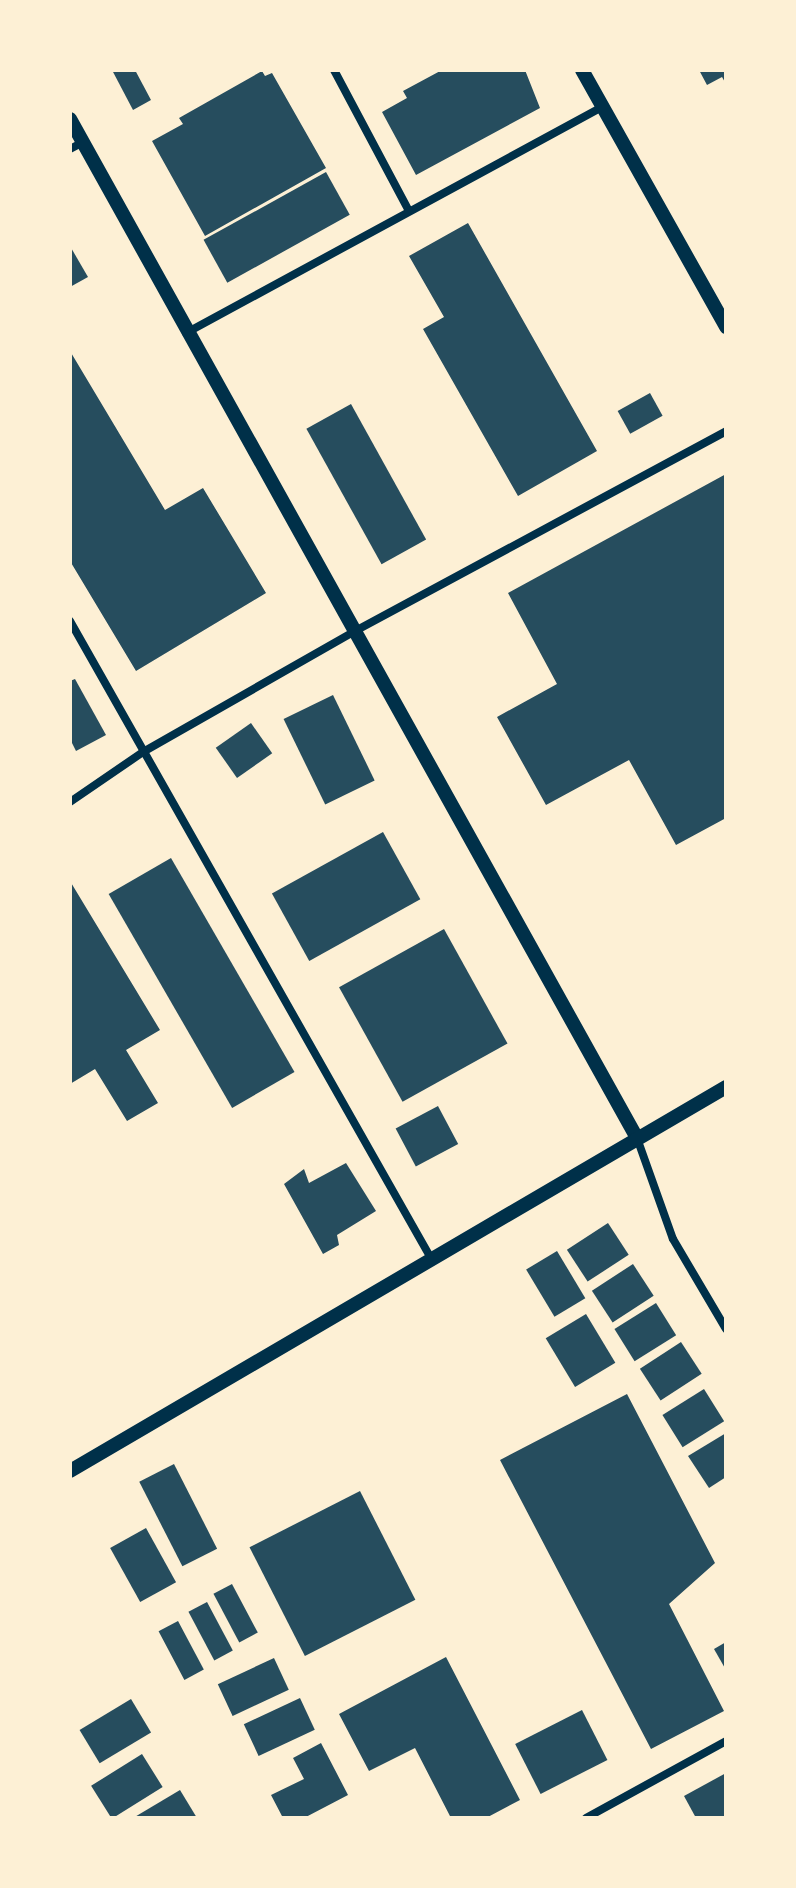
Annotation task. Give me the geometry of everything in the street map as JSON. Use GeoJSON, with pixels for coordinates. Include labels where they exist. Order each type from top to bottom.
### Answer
{"type":"FeatureCollection","features":[{"type":"Feature","properties":{"kind":"street"},"geometry":{"type":"LineString","coordinates":[[334,70],[408,209]]}},
{"type":"Feature","properties":{"kind":"street"},"geometry":{"type":"LineString","coordinates":[[582,70],[726,327]]}},
{"type":"Feature","properties":{"kind":"street"},"geometry":{"type":"LineString","coordinates":[[186,333],[408,209],[603,107]]}},
{"type":"Feature","properties":{"kind":"street"},"geometry":{"type":"LineString","coordinates":[[70,119],[76,145],[357,630],[637,1138],[673,1239],[726,1329]]}},
{"type":"Feature","properties":{"kind":"street"},"geometry":{"type":"LineString","coordinates":[[70,802],[143,752],[357,630],[726,431]]}},
{"type":"Feature","properties":{"kind":"street"},"geometry":{"type":"LineString","coordinates":[[70,621],[432,1260]]}},
{"type":"Feature","properties":{"kind":"street"},"geometry":{"type":"LineString","coordinates":[[71,1469],[726,1087]]}},
{"type":"Feature","properties":{"kind":"street"},"geometry":{"type":"LineString","coordinates":[[586,1818],[726,1741]]}},
{"type":"Feature","properties":{"kind":"building"},"geometry":{"type":"Polygon","coordinates":[[[112,70],[135,70],[151,100],[133,110],[112,70]]]}},
{"type":"Feature","properties":{"kind":"building"},"geometry":{"type":"Polygon","coordinates":[[[442,70],[525,70],[540,108],[416,175],[382,112],[407,98],[403,91],[442,70]]]}},
{"type":"Feature","properties":{"kind":"building"},"geometry":{"type":"Polygon","coordinates":[[[699,70],[726,70],[726,84],[722,77],[707,85],[699,70]]]}},
{"type":"Feature","properties":{"kind":"building"},"geometry":{"type":"Polygon","coordinates":[[[262,71],[265,76],[272,73],[326,168],[205,236],[152,141],[183,124],[179,118],[262,71]]]}},
{"type":"Feature","properties":{"kind":"building"},"geometry":{"type":"Polygon","coordinates":[[[326,172],[350,215],[227,283],[204,240],[326,172]]]}},
{"type":"Feature","properties":{"kind":"building"},"geometry":{"type":"Polygon","coordinates":[[[468,223],[597,451],[518,496],[423,329],[444,317],[409,256],[468,223]]]}},
{"type":"Feature","properties":{"kind":"building"},"geometry":{"type":"Polygon","coordinates":[[[70,246],[88,277],[70,287],[70,246]]]}},
{"type":"Feature","properties":{"kind":"building"},"geometry":{"type":"Polygon","coordinates":[[[70,351],[165,510],[203,488],[266,593],[136,671],[70,561],[70,351]]]}},
{"type":"Feature","properties":{"kind":"building"},"geometry":{"type":"Polygon","coordinates":[[[650,393],[663,416],[630,434],[618,411],[650,393]]]}},
{"type":"Feature","properties":{"kind":"building"},"geometry":{"type":"Polygon","coordinates":[[[351,404],[426,540],[382,564],[306,429],[351,404]]]}},
{"type":"Feature","properties":{"kind":"building"},"geometry":{"type":"Polygon","coordinates":[[[726,474],[726,818],[676,845],[629,760],[546,805],[497,717],[557,684],[508,593],[726,474]]]}},
{"type":"Feature","properties":{"kind":"building"},"geometry":{"type":"Polygon","coordinates":[[[75,679],[106,735],[76,751],[70,739],[70,681],[75,679]]]}},
{"type":"Feature","properties":{"kind":"building"},"geometry":{"type":"Polygon","coordinates":[[[333,695],[375,780],[325,804],[284,719],[333,695]]]}},
{"type":"Feature","properties":{"kind":"building"},"geometry":{"type":"Polygon","coordinates":[[[251,723],[272,753],[237,778],[216,748],[251,723]]]}},
{"type":"Feature","properties":{"kind":"building"},"geometry":{"type":"Polygon","coordinates":[[[383,832],[420,899],[309,961],[272,894],[383,832]]]}},
{"type":"Feature","properties":{"kind":"building"},"geometry":{"type":"Polygon","coordinates":[[[171,858],[294,1072],[232,1108],[109,894],[171,858]]]}},
{"type":"Feature","properties":{"kind":"building"},"geometry":{"type":"Polygon","coordinates":[[[70,881],[160,1030],[126,1050],[158,1103],[127,1121],[95,1069],[70,1084],[70,881]]]}},
{"type":"Feature","properties":{"kind":"building"},"geometry":{"type":"Polygon","coordinates":[[[444,929],[508,1044],[403,1102],[339,987],[444,929]]]}},
{"type":"Feature","properties":{"kind":"building"},"geometry":{"type":"Polygon","coordinates":[[[438,1106],[458,1144],[416,1167],[396,1129],[438,1106]]]}},
{"type":"Feature","properties":{"kind":"building"},"geometry":{"type":"Polygon","coordinates":[[[346,1163],[376,1211],[337,1235],[339,1245],[323,1254],[284,1184],[304,1169],[309,1183],[346,1163]]]}},
{"type":"Feature","properties":{"kind":"building"},"geometry":{"type":"Polygon","coordinates":[[[608,1223],[629,1255],[588,1282],[567,1250],[608,1223]]]}},
{"type":"Feature","properties":{"kind":"building"},"geometry":{"type":"Polygon","coordinates":[[[557,1251],[585,1298],[554,1317],[526,1270],[557,1251]]]}},
{"type":"Feature","properties":{"kind":"building"},"geometry":{"type":"Polygon","coordinates":[[[633,1264],[654,1296],[613,1323],[592,1291],[633,1264]]]}},
{"type":"Feature","properties":{"kind":"building"},"geometry":{"type":"Polygon","coordinates":[[[656,1303],[676,1335],[635,1361],[614,1329],[656,1303]]]}},
{"type":"Feature","properties":{"kind":"building"},"geometry":{"type":"Polygon","coordinates":[[[586,1314],[615,1363],[575,1387],[546,1338],[586,1314]]]}},
{"type":"Feature","properties":{"kind":"building"},"geometry":{"type":"Polygon","coordinates":[[[681,1342],[702,1374],[661,1401],[640,1369],[681,1342]]]}},
{"type":"Feature","properties":{"kind":"building"},"geometry":{"type":"Polygon","coordinates":[[[704,1389],[724,1421],[683,1447],[662,1415],[704,1389]]]}},
{"type":"Feature","properties":{"kind":"building"},"geometry":{"type":"Polygon","coordinates":[[[627,1394],[715,1563],[669,1604],[724,1711],[651,1749],[500,1460],[627,1394]]]}},
{"type":"Feature","properties":{"kind":"building"},"geometry":{"type":"Polygon","coordinates":[[[726,1433],[726,1477],[709,1488],[688,1456],[726,1433]]]}},
{"type":"Feature","properties":{"kind":"building"},"geometry":{"type":"Polygon","coordinates":[[[174,1464],[217,1549],[182,1566],[139,1482],[174,1464]]]}},
{"type":"Feature","properties":{"kind":"building"},"geometry":{"type":"Polygon","coordinates":[[[360,1491],[415,1600],[305,1656],[250,1547],[360,1491]]]}},
{"type":"Feature","properties":{"kind":"building"},"geometry":{"type":"Polygon","coordinates":[[[146,1528],[176,1582],[140,1602],[110,1548],[146,1528]]]}},
{"type":"Feature","properties":{"kind":"building"},"geometry":{"type":"Polygon","coordinates":[[[232,1584],[258,1633],[239,1642],[213,1594],[232,1584]]]}},
{"type":"Feature","properties":{"kind":"building"},"geometry":{"type":"Polygon","coordinates":[[[207,1602],[233,1651],[214,1660],[188,1612],[207,1602]]]}},
{"type":"Feature","properties":{"kind":"building"},"geometry":{"type":"Polygon","coordinates":[[[178,1621],[204,1670],[184,1680],[159,1631],[178,1621]]]}},
{"type":"Feature","properties":{"kind":"building"},"geometry":{"type":"Polygon","coordinates":[[[726,1642],[726,1670],[714,1649],[726,1642]]]}},
{"type":"Feature","properties":{"kind":"building"},"geometry":{"type":"Polygon","coordinates":[[[446,1657],[520,1800],[486,1818],[451,1818],[415,1748],[369,1771],[339,1714],[446,1657]]]}},
{"type":"Feature","properties":{"kind":"building"},"geometry":{"type":"Polygon","coordinates":[[[274,1658],[289,1690],[233,1716],[218,1684],[274,1658]]]}},
{"type":"Feature","properties":{"kind":"building"},"geometry":{"type":"Polygon","coordinates":[[[300,1698],[315,1730],[259,1756],[244,1724],[300,1698]]]}},
{"type":"Feature","properties":{"kind":"building"},"geometry":{"type":"Polygon","coordinates":[[[131,1699],[151,1732],[100,1763],[80,1730],[131,1699]]]}},
{"type":"Feature","properties":{"kind":"building"},"geometry":{"type":"Polygon","coordinates":[[[582,1710],[607,1760],[541,1794],[515,1744],[582,1710]]]}},
{"type":"Feature","properties":{"kind":"building"},"geometry":{"type":"Polygon","coordinates":[[[321,1743],[348,1795],[304,1818],[283,1818],[271,1795],[304,1779],[293,1758],[321,1743]]]}},
{"type":"Feature","properties":{"kind":"building"},"geometry":{"type":"Polygon","coordinates":[[[142,1754],[163,1787],[111,1818],[91,1786],[142,1754]]]}},
{"type":"Feature","properties":{"kind":"building"},"geometry":{"type":"Polygon","coordinates":[[[726,1773],[726,1816],[696,1818],[684,1796],[726,1773]]]}},
{"type":"Feature","properties":{"kind":"building"},"geometry":{"type":"Polygon","coordinates":[[[180,1790],[197,1818],[133,1818],[180,1790]]]}}]}
